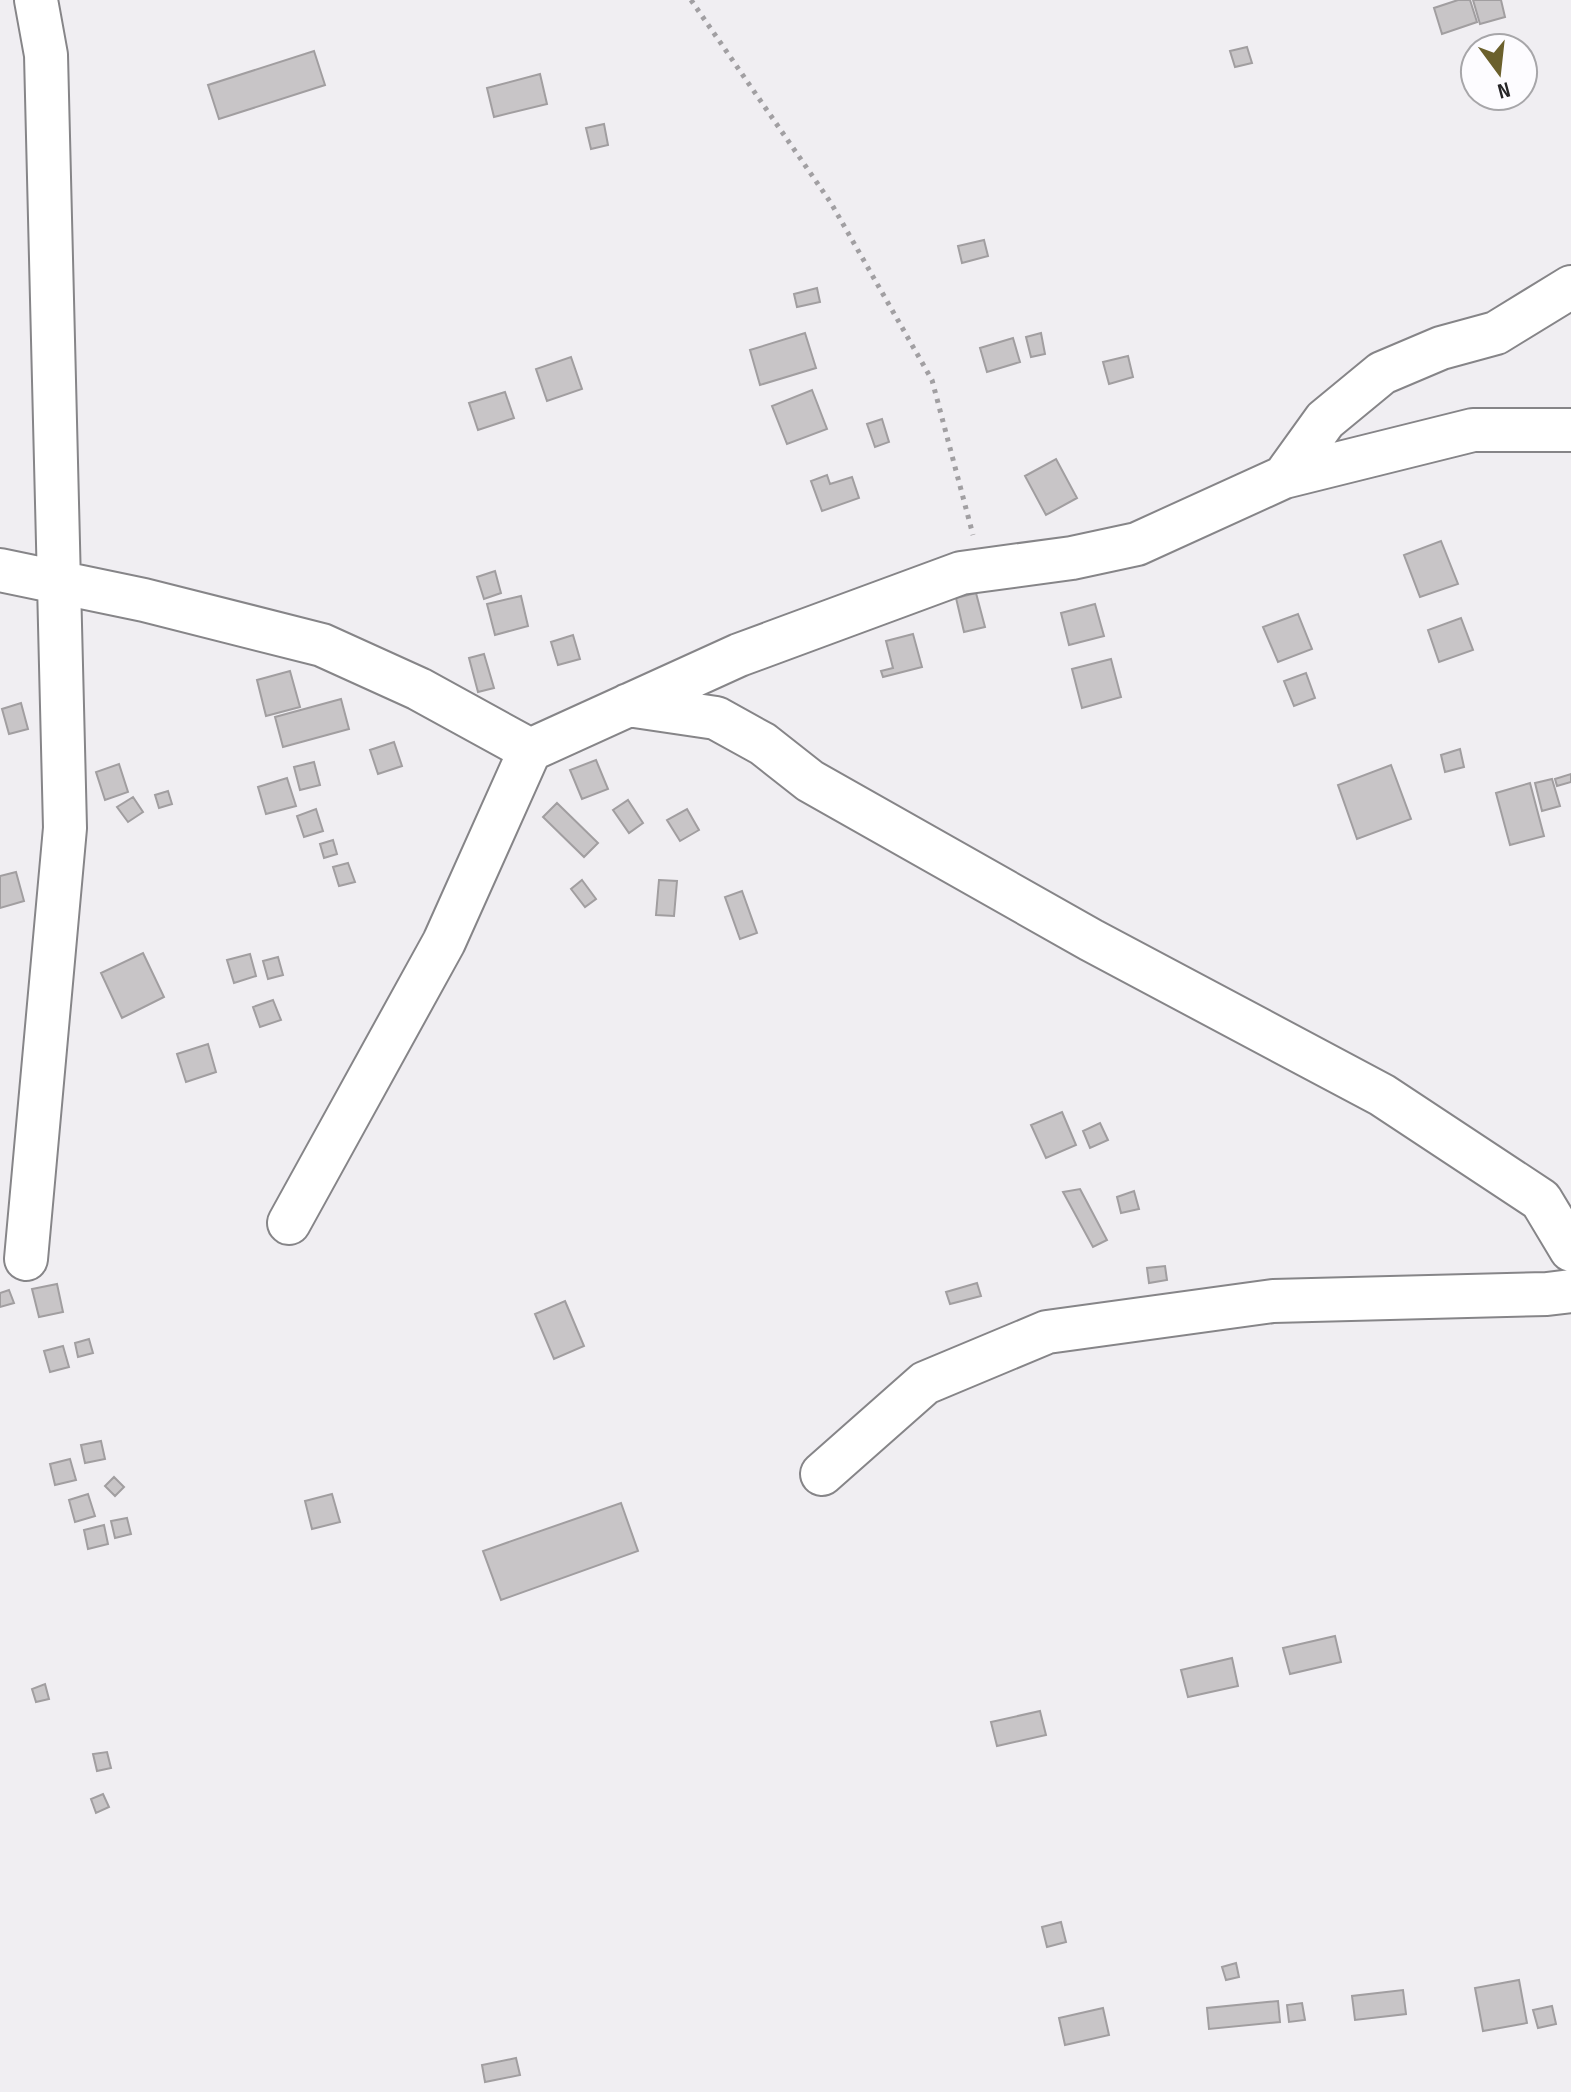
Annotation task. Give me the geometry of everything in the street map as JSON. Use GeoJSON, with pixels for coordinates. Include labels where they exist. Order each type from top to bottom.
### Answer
{"type":"FeatureCollection","features":[{"type":"Feature","properties":{"kind":"street"},"geometry":{"type":"LineString","coordinates":[[26,1259],[65,828],[46,55],[36,0]]}},
{"type":"Feature","properties":{"kind":"street"},"geometry":{"type":"LineString","coordinates":[[1284,477],[1325,420],[1382,373],[1441,348],[1496,333],[1571,287]]}},
{"type":"Feature","properties":{"kind":"street"},"geometry":{"type":"LineString","coordinates":[[289,1223],[444,942],[530,750],[739,655],[961,573],[1072,558],[1137,544],[1284,477],[1473,430],[1571,430]]}},
{"type":"Feature","properties":{"kind":"street"},"geometry":{"type":"LineString","coordinates":[[0,570],[144,600],[322,645],[419,689],[530,750]]}},
{"type":"Feature","properties":{"kind":"street"},"geometry":{"type":"LineString","coordinates":[[628,705],[716,718],[763,744],[810,781],[1077,933],[1382,1095],[1541,1200],[1571,1250]]}},
{"type":"Feature","properties":{"kind":"street"},"geometry":{"type":"LineString","coordinates":[[822,1474],[925,1383],[1047,1332],[1273,1301],[1571,1291]]}},
{"type":"Feature","properties":{"kind":"path"},"geometry":{"type":"LineString","coordinates":[[691,0],[831,203],[932,380],[983,570]]}},
{"type":"Feature","properties":{"kind":"building"},"geometry":{"type":"Polygon","coordinates":[[[1458,0],[1470,0],[1477,22],[1442,34],[1434,8],[1458,0]]]}},
{"type":"Feature","properties":{"kind":"building"},"geometry":{"type":"Polygon","coordinates":[[[1473,0],[1501,0],[1505,17],[1480,24],[1473,0]]]}},
{"type":"Feature","properties":{"kind":"building"},"geometry":{"type":"Polygon","coordinates":[[[1247,47],[1252,63],[1235,67],[1230,51],[1247,47]]]}},
{"type":"Feature","properties":{"kind":"building"},"geometry":{"type":"Polygon","coordinates":[[[314,51],[325,85],[219,119],[208,85],[314,51]]]}},
{"type":"Feature","properties":{"kind":"building"},"geometry":{"type":"Polygon","coordinates":[[[540,74],[547,104],[494,117],[487,88],[540,74]]]}},
{"type":"Feature","properties":{"kind":"building"},"geometry":{"type":"Polygon","coordinates":[[[604,124],[608,145],[591,149],[586,128],[604,124]]]}},
{"type":"Feature","properties":{"kind":"building"},"geometry":{"type":"Polygon","coordinates":[[[984,240],[988,256],[962,263],[958,246],[984,240]]]}},
{"type":"Feature","properties":{"kind":"building"},"geometry":{"type":"Polygon","coordinates":[[[817,288],[820,302],[797,307],[794,294],[817,288]]]}},
{"type":"Feature","properties":{"kind":"building"},"geometry":{"type":"Polygon","coordinates":[[[805,333],[816,368],[760,385],[750,350],[805,333]]]}},
{"type":"Feature","properties":{"kind":"building"},"geometry":{"type":"Polygon","coordinates":[[[1041,333],[1045,354],[1031,357],[1026,337],[1041,333]]]}},
{"type":"Feature","properties":{"kind":"building"},"geometry":{"type":"Polygon","coordinates":[[[1013,338],[1020,362],[987,372],[980,348],[1013,338]]]}},
{"type":"Feature","properties":{"kind":"building"},"geometry":{"type":"Polygon","coordinates":[[[1128,356],[1133,377],[1109,384],[1103,362],[1128,356]]]}},
{"type":"Feature","properties":{"kind":"building"},"geometry":{"type":"Polygon","coordinates":[[[571,357],[582,389],[547,401],[536,369],[571,357]]]}},
{"type":"Feature","properties":{"kind":"building"},"geometry":{"type":"Polygon","coordinates":[[[812,390],[827,429],[787,444],[772,406],[812,390]]]}},
{"type":"Feature","properties":{"kind":"building"},"geometry":{"type":"Polygon","coordinates":[[[505,392],[514,418],[478,430],[469,403],[505,392]]]}},
{"type":"Feature","properties":{"kind":"building"},"geometry":{"type":"Polygon","coordinates":[[[882,419],[889,442],[875,447],[867,424],[882,419]]]}},
{"type":"Feature","properties":{"kind":"building"},"geometry":{"type":"Polygon","coordinates":[[[1056,459],[1077,498],[1046,515],[1025,476],[1056,459]]]}},
{"type":"Feature","properties":{"kind":"building"},"geometry":{"type":"Polygon","coordinates":[[[827,475],[830,484],[852,477],[859,498],[822,511],[811,481],[827,475]]]}},
{"type":"Feature","properties":{"kind":"building"},"geometry":{"type":"Polygon","coordinates":[[[1441,541],[1458,584],[1420,597],[1404,555],[1441,541]]]}},
{"type":"Feature","properties":{"kind":"building"},"geometry":{"type":"Polygon","coordinates":[[[495,571],[501,593],[484,599],[477,577],[495,571]]]}},
{"type":"Feature","properties":{"kind":"building"},"geometry":{"type":"Polygon","coordinates":[[[976,593],[985,627],[964,632],[956,598],[976,593]]]}},
{"type":"Feature","properties":{"kind":"building"},"geometry":{"type":"Polygon","coordinates":[[[521,596],[528,626],[495,635],[487,604],[521,596]]]}},
{"type":"Feature","properties":{"kind":"building"},"geometry":{"type":"Polygon","coordinates":[[[1095,604],[1104,636],[1069,645],[1061,613],[1095,604]]]}},
{"type":"Feature","properties":{"kind":"building"},"geometry":{"type":"Polygon","coordinates":[[[1298,614],[1312,649],[1278,662],[1263,627],[1298,614]]]}},
{"type":"Feature","properties":{"kind":"building"},"geometry":{"type":"Polygon","coordinates":[[[1461,618],[1473,650],[1439,662],[1428,630],[1461,618]]]}},
{"type":"Feature","properties":{"kind":"building"},"geometry":{"type":"Polygon","coordinates":[[[913,634],[922,667],[883,677],[881,671],[893,668],[886,641],[913,634]]]}},
{"type":"Feature","properties":{"kind":"building"},"geometry":{"type":"Polygon","coordinates":[[[573,635],[580,659],[558,665],[551,642],[573,635]]]}},
{"type":"Feature","properties":{"kind":"building"},"geometry":{"type":"Polygon","coordinates":[[[484,654],[494,688],[478,692],[469,658],[484,654]]]}},
{"type":"Feature","properties":{"kind":"building"},"geometry":{"type":"Polygon","coordinates":[[[1111,659],[1121,697],[1082,708],[1072,669],[1111,659]]]}},
{"type":"Feature","properties":{"kind":"building"},"geometry":{"type":"Polygon","coordinates":[[[290,671],[300,707],[266,716],[257,680],[290,671]]]}},
{"type":"Feature","properties":{"kind":"building"},"geometry":{"type":"Polygon","coordinates":[[[1306,673],[1315,698],[1294,706],[1284,681],[1306,673]]]}},
{"type":"Feature","properties":{"kind":"building"},"geometry":{"type":"Polygon","coordinates":[[[341,699],[349,729],[283,747],[275,717],[341,699]]]}},
{"type":"Feature","properties":{"kind":"building"},"geometry":{"type":"Polygon","coordinates":[[[21,703],[28,729],[9,734],[2,709],[21,703]]]}},
{"type":"Feature","properties":{"kind":"building"},"geometry":{"type":"Polygon","coordinates":[[[394,742],[402,766],[378,774],[370,750],[394,742]]]}},
{"type":"Feature","properties":{"kind":"building"},"geometry":{"type":"Polygon","coordinates":[[[1460,749],[1464,767],[1445,772],[1441,755],[1460,749]]]}},
{"type":"Feature","properties":{"kind":"building"},"geometry":{"type":"Polygon","coordinates":[[[596,760],[608,789],[582,799],[570,770],[596,760]]]}},
{"type":"Feature","properties":{"kind":"building"},"geometry":{"type":"Polygon","coordinates":[[[314,762],[320,785],[300,790],[294,767],[314,762]]]}},
{"type":"Feature","properties":{"kind":"building"},"geometry":{"type":"Polygon","coordinates":[[[119,764],[128,792],[105,800],[96,772],[119,764]]]}},
{"type":"Feature","properties":{"kind":"building"},"geometry":{"type":"Polygon","coordinates":[[[1391,765],[1411,819],[1357,839],[1338,785],[1391,765]]]}},
{"type":"Feature","properties":{"kind":"building"},"geometry":{"type":"Polygon","coordinates":[[[1571,774],[1571,782],[1557,786],[1555,779],[1571,774]]]}},
{"type":"Feature","properties":{"kind":"building"},"geometry":{"type":"Polygon","coordinates":[[[287,778],[296,806],[266,814],[258,787],[287,778]]]}},
{"type":"Feature","properties":{"kind":"building"},"geometry":{"type":"Polygon","coordinates":[[[1552,779],[1560,806],[1542,811],[1535,783],[1552,779]]]}},
{"type":"Feature","properties":{"kind":"building"},"geometry":{"type":"Polygon","coordinates":[[[1530,783],[1544,836],[1510,845],[1496,793],[1530,783]]]}},
{"type":"Feature","properties":{"kind":"building"},"geometry":{"type":"Polygon","coordinates":[[[168,791],[172,804],[159,808],[155,795],[168,791]]]}},
{"type":"Feature","properties":{"kind":"building"},"geometry":{"type":"Polygon","coordinates":[[[133,797],[143,812],[128,822],[117,807],[133,797]]]}},
{"type":"Feature","properties":{"kind":"building"},"geometry":{"type":"Polygon","coordinates":[[[628,800],[643,823],[629,833],[613,810],[628,800]]]}},
{"type":"Feature","properties":{"kind":"building"},"geometry":{"type":"Polygon","coordinates":[[[557,803],[598,843],[584,857],[543,817],[557,803]]]}},
{"type":"Feature","properties":{"kind":"building"},"geometry":{"type":"Polygon","coordinates":[[[316,809],[323,831],[304,837],[297,816],[316,809]]]}},
{"type":"Feature","properties":{"kind":"building"},"geometry":{"type":"Polygon","coordinates":[[[687,809],[699,830],[680,841],[667,820],[687,809]]]}},
{"type":"Feature","properties":{"kind":"building"},"geometry":{"type":"Polygon","coordinates":[[[333,840],[337,854],[324,858],[320,844],[333,840]]]}},
{"type":"Feature","properties":{"kind":"building"},"geometry":{"type":"Polygon","coordinates":[[[348,863],[355,882],[339,886],[333,867],[348,863]]]}},
{"type":"Feature","properties":{"kind":"building"},"geometry":{"type":"Polygon","coordinates":[[[16,872],[24,901],[0,908],[0,876],[16,872]]]}},
{"type":"Feature","properties":{"kind":"building"},"geometry":{"type":"Polygon","coordinates":[[[582,880],[596,899],[585,907],[571,889],[582,880]]]}},
{"type":"Feature","properties":{"kind":"building"},"geometry":{"type":"Polygon","coordinates":[[[659,880],[677,881],[674,916],[656,915],[659,880]]]}},
{"type":"Feature","properties":{"kind":"building"},"geometry":{"type":"Polygon","coordinates":[[[742,891],[757,933],[740,939],[725,897],[742,891]]]}},
{"type":"Feature","properties":{"kind":"building"},"geometry":{"type":"Polygon","coordinates":[[[143,953],[164,997],[122,1018],[101,973],[143,953]]]}},
{"type":"Feature","properties":{"kind":"building"},"geometry":{"type":"Polygon","coordinates":[[[250,954],[256,976],[234,983],[227,960],[250,954]]]}},
{"type":"Feature","properties":{"kind":"building"},"geometry":{"type":"Polygon","coordinates":[[[278,957],[283,975],[268,979],[263,961],[278,957]]]}},
{"type":"Feature","properties":{"kind":"building"},"geometry":{"type":"Polygon","coordinates":[[[273,1000],[281,1020],[260,1027],[253,1007],[273,1000]]]}},
{"type":"Feature","properties":{"kind":"building"},"geometry":{"type":"Polygon","coordinates":[[[208,1044],[216,1072],[186,1082],[177,1054],[208,1044]]]}},
{"type":"Feature","properties":{"kind":"building"},"geometry":{"type":"Polygon","coordinates":[[[1062,1112],[1076,1145],[1046,1158],[1031,1125],[1062,1112]]]}},
{"type":"Feature","properties":{"kind":"building"},"geometry":{"type":"Polygon","coordinates":[[[1100,1123],[1108,1140],[1090,1148],[1083,1131],[1100,1123]]]}},
{"type":"Feature","properties":{"kind":"building"},"geometry":{"type":"Polygon","coordinates":[[[1080,1189],[1107,1240],[1093,1247],[1063,1192],[1080,1189]]]}},
{"type":"Feature","properties":{"kind":"building"},"geometry":{"type":"Polygon","coordinates":[[[1134,1191],[1139,1209],[1121,1213],[1117,1197],[1134,1191]]]}},
{"type":"Feature","properties":{"kind":"building"},"geometry":{"type":"Polygon","coordinates":[[[1165,1266],[1167,1280],[1149,1283],[1147,1268],[1165,1266]]]}},
{"type":"Feature","properties":{"kind":"building"},"geometry":{"type":"Polygon","coordinates":[[[977,1283],[981,1296],[950,1304],[946,1292],[977,1283]]]}},
{"type":"Feature","properties":{"kind":"building"},"geometry":{"type":"Polygon","coordinates":[[[57,1284],[63,1312],[39,1317],[32,1289],[57,1284]]]}},
{"type":"Feature","properties":{"kind":"building"},"geometry":{"type":"Polygon","coordinates":[[[9,1290],[14,1303],[0,1307],[0,1293],[9,1290]]]}},
{"type":"Feature","properties":{"kind":"building"},"geometry":{"type":"Polygon","coordinates":[[[565,1301],[584,1346],[554,1359],[535,1314],[565,1301]]]}},
{"type":"Feature","properties":{"kind":"building"},"geometry":{"type":"Polygon","coordinates":[[[89,1339],[93,1353],[78,1357],[75,1343],[89,1339]]]}},
{"type":"Feature","properties":{"kind":"building"},"geometry":{"type":"Polygon","coordinates":[[[63,1346],[69,1367],[50,1372],[44,1351],[63,1346]]]}},
{"type":"Feature","properties":{"kind":"building"},"geometry":{"type":"Polygon","coordinates":[[[101,1441],[105,1459],[85,1463],[81,1445],[101,1441]]]}},
{"type":"Feature","properties":{"kind":"building"},"geometry":{"type":"Polygon","coordinates":[[[70,1459],[76,1480],[55,1485],[50,1464],[70,1459]]]}},
{"type":"Feature","properties":{"kind":"building"},"geometry":{"type":"Polygon","coordinates":[[[114,1477],[124,1487],[115,1496],[105,1486],[114,1477]]]}},
{"type":"Feature","properties":{"kind":"building"},"geometry":{"type":"Polygon","coordinates":[[[88,1494],[95,1516],[75,1522],[69,1500],[88,1494]]]}},
{"type":"Feature","properties":{"kind":"building"},"geometry":{"type":"Polygon","coordinates":[[[332,1494],[340,1522],[312,1529],[305,1501],[332,1494]]]}},
{"type":"Feature","properties":{"kind":"building"},"geometry":{"type":"Polygon","coordinates":[[[621,1503],[638,1551],[501,1600],[483,1551],[621,1503]]]}},
{"type":"Feature","properties":{"kind":"building"},"geometry":{"type":"Polygon","coordinates":[[[127,1518],[131,1534],[115,1538],[111,1521],[127,1518]]]}},
{"type":"Feature","properties":{"kind":"building"},"geometry":{"type":"Polygon","coordinates":[[[104,1525],[108,1544],[88,1549],[84,1530],[104,1525]]]}},
{"type":"Feature","properties":{"kind":"building"},"geometry":{"type":"Polygon","coordinates":[[[1335,1636],[1341,1662],[1290,1674],[1283,1648],[1335,1636]]]}},
{"type":"Feature","properties":{"kind":"building"},"geometry":{"type":"Polygon","coordinates":[[[1232,1658],[1238,1686],[1188,1697],[1181,1670],[1232,1658]]]}},
{"type":"Feature","properties":{"kind":"building"},"geometry":{"type":"Polygon","coordinates":[[[45,1684],[49,1699],[36,1702],[32,1689],[45,1684]]]}},
{"type":"Feature","properties":{"kind":"building"},"geometry":{"type":"Polygon","coordinates":[[[1040,1711],[1046,1735],[997,1746],[991,1722],[1040,1711]]]}},
{"type":"Feature","properties":{"kind":"building"},"geometry":{"type":"Polygon","coordinates":[[[107,1752],[111,1768],[97,1771],[93,1754],[107,1752]]]}},
{"type":"Feature","properties":{"kind":"building"},"geometry":{"type":"Polygon","coordinates":[[[103,1794],[109,1807],[96,1813],[91,1799],[103,1794]]]}},
{"type":"Feature","properties":{"kind":"building"},"geometry":{"type":"Polygon","coordinates":[[[1061,1922],[1066,1942],[1047,1947],[1042,1927],[1061,1922]]]}},
{"type":"Feature","properties":{"kind":"building"},"geometry":{"type":"Polygon","coordinates":[[[1236,1963],[1239,1977],[1226,1980],[1222,1967],[1236,1963]]]}},
{"type":"Feature","properties":{"kind":"building"},"geometry":{"type":"Polygon","coordinates":[[[1519,1980],[1527,2023],[1483,2031],[1475,1988],[1519,1980]]]}},
{"type":"Feature","properties":{"kind":"building"},"geometry":{"type":"Polygon","coordinates":[[[1403,1990],[1406,2014],[1355,2020],[1352,1996],[1403,1990]]]}},
{"type":"Feature","properties":{"kind":"building"},"geometry":{"type":"Polygon","coordinates":[[[1278,2001],[1280,2022],[1209,2029],[1207,2008],[1278,2001]]]}},
{"type":"Feature","properties":{"kind":"building"},"geometry":{"type":"Polygon","coordinates":[[[1302,2003],[1305,2020],[1289,2022],[1287,2005],[1302,2003]]]}},
{"type":"Feature","properties":{"kind":"building"},"geometry":{"type":"Polygon","coordinates":[[[1552,2006],[1556,2024],[1538,2028],[1533,2010],[1552,2006]]]}},
{"type":"Feature","properties":{"kind":"building"},"geometry":{"type":"Polygon","coordinates":[[[1103,2008],[1109,2035],[1065,2045],[1059,2018],[1103,2008]]]}},
{"type":"Feature","properties":{"kind":"building"},"geometry":{"type":"Polygon","coordinates":[[[516,2058],[520,2075],[485,2082],[482,2065],[516,2058]]]}}]}
